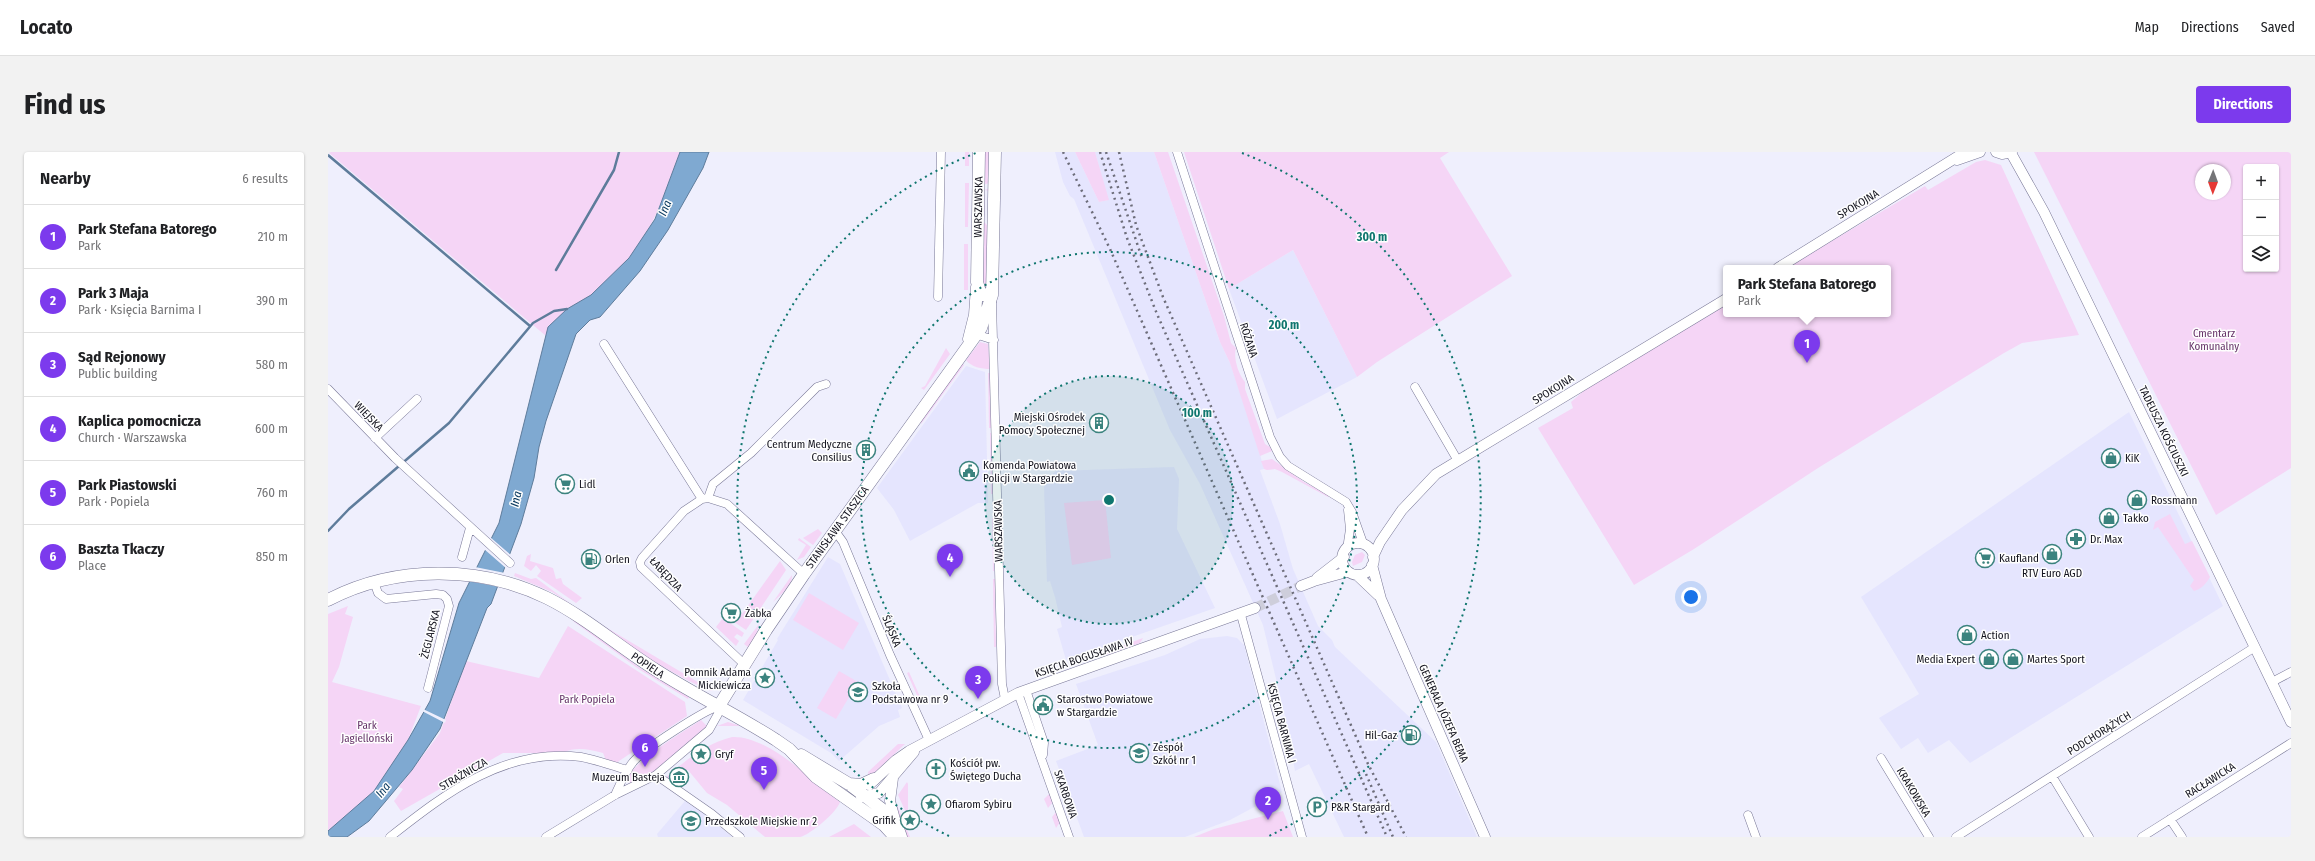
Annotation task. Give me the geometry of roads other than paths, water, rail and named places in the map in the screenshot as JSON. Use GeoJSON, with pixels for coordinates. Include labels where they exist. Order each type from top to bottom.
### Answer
{"type":"FeatureCollection","features":[{"type":"Feature","properties":{"kind":"main road","name":"WARSZAWSKA"},"geometry":{"type":"LineString","coordinates":[[977,282],[979,152]]}},
{"type":"Feature","properties":{"kind":"main road","name":"WARSZAWSKA"},"geometry":{"type":"LineString","coordinates":[[992,293],[995,152]]}},
{"type":"Feature","properties":{"kind":"main road"},"geometry":{"type":"LineString","coordinates":[[977,282],[981,295],[988,295],[992,293]]}},
{"type":"Feature","properties":{"kind":"main road","name":"STANISŁAWA STASZICA"},"geometry":{"type":"LineString","coordinates":[[974,334],[977,282]]}},
{"type":"Feature","properties":{"kind":"main road","name":"STANISŁAWA STASZICA"},"geometry":{"type":"LineString","coordinates":[[719,706],[804,574],[963,354],[974,334],[992,293]]}},
{"type":"Feature","properties":{"kind":"main road","name":"POPIELA"},"geometry":{"type":"LineString","coordinates":[[328,600],[356,587],[374,582],[419,574],[456,574],[507,583],[547,598],[601,631],[656,670],[748,722],[789,749],[849,784],[864,797],[887,813],[896,823]]}},
{"type":"Feature","properties":{"kind":"main road","name":"POPIELA"},"geometry":{"type":"LineString","coordinates":[[789,749],[816,777],[859,809],[884,825],[895,837]]}},
{"type":"Feature","properties":{"kind":"main road"},"geometry":{"type":"LineString","coordinates":[[849,784],[861,785],[874,779]]}},
{"type":"Feature","properties":{"kind":"main road"},"geometry":{"type":"LineString","coordinates":[[896,823],[901,837]]}},
{"type":"Feature","properties":{"kind":"street"},"geometry":{"type":"LineString","coordinates":[[938,297],[941,152]]}},
{"type":"Feature","properties":{"kind":"street","name":"RÓŻANA"},"geometry":{"type":"LineString","coordinates":[[1177,152],[1270,437],[1280,457],[1288,466],[1346,502]]}},
{"type":"Feature","properties":{"kind":"street","name":"SPOKOJNA"},"geometry":{"type":"LineString","coordinates":[[1783,265],[1952,162],[1965,152]]}},
{"type":"Feature","properties":{"kind":"street","name":"SPOKOJNA"},"geometry":{"type":"LineString","coordinates":[[1952,162],[1980,152]]}},
{"type":"Feature","properties":{"kind":"street"},"geometry":{"type":"LineString","coordinates":[[1996,152],[2002,154],[2012,152]]}},
{"type":"Feature","properties":{"kind":"street","name":"TADEUSZA KOŚCIUSZKI"},"geometry":{"type":"LineString","coordinates":[[2012,152],[2044,212],[2291,722]]}},
{"type":"Feature","properties":{"kind":"street","name":"WARSZAWSKA"},"geometry":{"type":"LineString","coordinates":[[992,293],[1002,684],[1005,699]]}},
{"type":"Feature","properties":{"kind":"street","name":"SPOKOJNA"},"geometry":{"type":"LineString","coordinates":[[1364,544],[1402,510],[1436,474],[1723,301]]}},
{"type":"Feature","properties":{"kind":"street"},"geometry":{"type":"LineString","coordinates":[[974,334],[994,340]]}},
{"type":"Feature","properties":{"kind":"street"},"geometry":{"type":"LineString","coordinates":[[604,344],[705,499],[727,504],[804,574]]}},
{"type":"Feature","properties":{"kind":"street","name":"ŁABĘDZIA"},"geometry":{"type":"LineString","coordinates":[[745,665],[641,567],[640,562],[684,511],[705,499],[713,484],[751,453],[817,387],[826,384]]}},
{"type":"Feature","properties":{"kind":"street"},"geometry":{"type":"LineString","coordinates":[[1415,387],[1458,461]]}},
{"type":"Feature","properties":{"kind":"street","name":"WIEJSKA"},"geometry":{"type":"LineString","coordinates":[[328,389],[394,458],[470,528]]}},
{"type":"Feature","properties":{"kind":"street"},"geometry":{"type":"LineString","coordinates":[[375,438],[417,399]]}},
{"type":"Feature","properties":{"kind":"street"},"geometry":{"type":"LineString","coordinates":[[1346,502],[1352,512],[1364,544]]}},
{"type":"Feature","properties":{"kind":"street"},"geometry":{"type":"LineString","coordinates":[[1346,502],[1350,529],[1343,566],[1347,572]]}},
{"type":"Feature","properties":{"kind":"street","name":"SPOKOJNA"},"geometry":{"type":"LineString","coordinates":[[1373,561],[1380,542],[1402,510]]}},
{"type":"Feature","properties":{"kind":"street"},"geometry":{"type":"LineString","coordinates":[[462,557],[470,528],[510,563]]}},
{"type":"Feature","properties":{"kind":"street","name":"ŚLĄSKA"},"geometry":{"type":"LineString","coordinates":[[835,531],[843,542],[927,741]]}},
{"type":"Feature","properties":{"kind":"street"},"geometry":{"type":"LineString","coordinates":[[1302,586],[1314,580],[1347,572],[1358,576],[1366,572],[1373,561],[1370,548],[1364,544],[1355,544],[1314,580]]}},
{"type":"Feature","properties":{"kind":"street","name":"GENERAŁA JÓZEFA BEMA"},"geometry":{"type":"LineString","coordinates":[[1373,561],[1381,599],[1485,837]]}},
{"type":"Feature","properties":{"kind":"street","name":"GENERAŁA JÓZEFA BEMA"},"geometry":{"type":"LineString","coordinates":[[1358,576],[1381,599]]}},
{"type":"Feature","properties":{"kind":"street","name":"ŻEGLARSKA"},"geometry":{"type":"LineString","coordinates":[[374,582],[378,592],[386,599],[436,594],[443,595],[447,599],[448,606],[428,688]]}},
{"type":"Feature","properties":{"kind":"street","name":"KSIĘCIA BOGUSŁAWA IV"},"geometry":{"type":"LineString","coordinates":[[864,797],[867,788],[874,779],[896,760],[927,741],[1005,699],[1022,691],[1241,615],[1255,608]]}},
{"type":"Feature","properties":{"kind":"street","name":"KSIĘCIA BARNIMA I"},"geometry":{"type":"LineString","coordinates":[[1241,615],[1302,837]]}},
{"type":"Feature","properties":{"kind":"street","name":"PODCHORĄŻYCH"},"geometry":{"type":"LineString","coordinates":[[1956,837],[2255,648]]}},
{"type":"Feature","properties":{"kind":"street"},"geometry":{"type":"LineString","coordinates":[[2272,682],[2291,672]]}},
{"type":"Feature","properties":{"kind":"street","name":"SKARBOWA"},"geometry":{"type":"LineString","coordinates":[[1022,691],[1042,758],[1069,837]]}},
{"type":"Feature","properties":{"kind":"street"},"geometry":{"type":"LineString","coordinates":[[546,837],[615,795],[656,775],[709,730],[718,714],[719,706],[710,709],[637,757],[628,770],[615,795]]}},
{"type":"Feature","properties":{"kind":"street","name":"KSIĘCIA BOGUSŁAWA IV"},"geometry":{"type":"LineString","coordinates":[[864,797],[877,794],[911,754],[927,741]]}},
{"type":"Feature","properties":{"kind":"street","name":"RACŁAWICKA"},"geometry":{"type":"LineString","coordinates":[[2142,837],[2291,743]]}},
{"type":"Feature","properties":{"kind":"street","name":"STRAŻNICZA"},"geometry":{"type":"LineString","coordinates":[[390,837],[459,788],[478,776],[506,763],[526,759],[581,757],[628,770]]}},
{"type":"Feature","properties":{"kind":"street","name":"KRAKOWSKA"},"geometry":{"type":"LineString","coordinates":[[1881,758],[1929,837]]}},
{"type":"Feature","properties":{"kind":"street"},"geometry":{"type":"LineString","coordinates":[[656,775],[712,814],[740,837]]}},
{"type":"Feature","properties":{"kind":"street"},"geometry":{"type":"LineString","coordinates":[[2052,776],[2089,837]]}},
{"type":"Feature","properties":{"kind":"street"},"geometry":{"type":"LineString","coordinates":[[893,777],[890,797],[896,823]]}},
{"type":"Feature","properties":{"kind":"street"},"geometry":{"type":"LineString","coordinates":[[838,792],[850,797],[864,797],[865,808],[870,816]]}},
{"type":"Feature","properties":{"kind":"street"},"geometry":{"type":"LineString","coordinates":[[1748,815],[1756,837]]}},
{"type":"Feature","properties":{"kind":"street"},"geometry":{"type":"LineString","coordinates":[[2170,819],[2182,837]]}},
{"type":"Feature","properties":{"kind":"water","name":"Ina"},"geometry":{"type":"Polygon","coordinates":[[[680,152],[709,152],[703,168],[668,230],[640,271],[600,317],[590,320],[576,334],[546,421],[539,447],[534,478],[521,524],[491,604],[487,608],[440,729],[412,770],[369,821],[347,837],[328,837],[328,831],[374,791],[408,740],[430,701],[459,603],[499,523],[548,327],[567,309],[591,295],[629,258],[655,219],[680,152]]]}},
{"type":"Feature","properties":{"kind":"waterway"},"geometry":{"type":"LineString","coordinates":[[556,270],[614,170],[619,152]]}},
{"type":"Feature","properties":{"kind":"waterway"},"geometry":{"type":"LineString","coordinates":[[328,155],[530,326]]}},
{"type":"Feature","properties":{"kind":"waterway"},"geometry":{"type":"LineString","coordinates":[[328,531],[349,509],[449,423],[533,323],[554,311],[567,309]]}},
{"type":"Feature","properties":{"kind":"tunnel"},"geometry":{"type":"LineString","coordinates":[[1255,608],[1301,586]]}},
{"type":"Feature","properties":{"kind":"railway"},"geometry":{"type":"LineString","coordinates":[[1063,152],[1110,249],[1368,837]]}},
{"type":"Feature","properties":{"kind":"railway"},"geometry":{"type":"LineString","coordinates":[[1100,152],[1127,238],[1157,314],[1387,837]]}},
{"type":"Feature","properties":{"kind":"railway"},"geometry":{"type":"LineString","coordinates":[[1106,152],[1142,258]]}},
{"type":"Feature","properties":{"kind":"railway"},"geometry":{"type":"LineString","coordinates":[[1119,152],[1136,225],[1163,297],[1368,764],[1406,837]]}},
{"type":"Feature","properties":{"kind":"railway"},"geometry":{"type":"LineString","coordinates":[[1366,774],[1393,837]]}},
{"type":"Feature","properties":{"kind":"place","name":"Park Stefana Batorego"},"geometry":{"type":"Point","coordinates":[1807,363]}},
{"type":"Feature","properties":{"kind":"place","name":"Miejski Ośrodek Pomocy Społecznej"},"geometry":{"type":"Point","coordinates":[1099,423]}},
{"type":"Feature","properties":{"kind":"place","name":"Centrum Medyczne Consilius"},"geometry":{"type":"Point","coordinates":[866,450]}},
{"type":"Feature","properties":{"kind":"place","name":"KiK"},"geometry":{"type":"Point","coordinates":[2111,458]}},
{"type":"Feature","properties":{"kind":"place","name":"Komenda Powiatowa Policji w Stargardzie"},"geometry":{"type":"Point","coordinates":[969,471]}},
{"type":"Feature","properties":{"kind":"place","name":"Lidl"},"geometry":{"type":"Point","coordinates":[565,484]}},
{"type":"Feature","properties":{"kind":"place","name":"Rossmann"},"geometry":{"type":"Point","coordinates":[2137,500]}},
{"type":"Feature","properties":{"kind":"place","name":"Takko"},"geometry":{"type":"Point","coordinates":[2109,518]}},
{"type":"Feature","properties":{"kind":"place","name":"Dr. Max"},"geometry":{"type":"Point","coordinates":[2076,539]}},
{"type":"Feature","properties":{"kind":"place","name":"RTV Euro AGD"},"geometry":{"type":"Point","coordinates":[2052,554]}},
{"type":"Feature","properties":{"kind":"place","name":"Kaufland"},"geometry":{"type":"Point","coordinates":[1985,558]}},
{"type":"Feature","properties":{"kind":"place","name":"Orlen"},"geometry":{"type":"Point","coordinates":[591,559]}},
{"type":"Feature","properties":{"kind":"place","name":"Kaplica pomocnicza"},"geometry":{"type":"Point","coordinates":[950,577]}},
{"type":"Feature","properties":{"kind":"place","name":"Żabka"},"geometry":{"type":"Point","coordinates":[731,613]}},
{"type":"Feature","properties":{"kind":"place","name":"Action"},"geometry":{"type":"Point","coordinates":[1967,635]}},
{"type":"Feature","properties":{"kind":"place","name":"Media Expert"},"geometry":{"type":"Point","coordinates":[1989,659]}},
{"type":"Feature","properties":{"kind":"place","name":"Martes Sport"},"geometry":{"type":"Point","coordinates":[2013,659]}},
{"type":"Feature","properties":{"kind":"place","name":"Pomnik Adama Mickiewicza"},"geometry":{"type":"Point","coordinates":[765,678]}},
{"type":"Feature","properties":{"kind":"place","name":"Szkoła Podstawowa nr 9"},"geometry":{"type":"Point","coordinates":[858,692]}},
{"type":"Feature","properties":{"kind":"place","name":"Sąd Rejonowy"},"geometry":{"type":"Point","coordinates":[978,699]}},
{"type":"Feature","properties":{"kind":"place","name":"Starostwo Powiatowe w Stargardzie"},"geometry":{"type":"Point","coordinates":[1043,705]}},
{"type":"Feature","properties":{"kind":"place","name":"Hil-Gaz"},"geometry":{"type":"Point","coordinates":[1411,735]}},
{"type":"Feature","properties":{"kind":"place","name":"Zespół Szkół nr 1"},"geometry":{"type":"Point","coordinates":[1139,753]}},
{"type":"Feature","properties":{"kind":"place","name":"Gryf"},"geometry":{"type":"Point","coordinates":[701,754]}},
{"type":"Feature","properties":{"kind":"place","name":"Baszta Tkaczy"},"geometry":{"type":"Point","coordinates":[645,767]}},
{"type":"Feature","properties":{"kind":"place","name":"Kościół pw. Świętego Ducha"},"geometry":{"type":"Point","coordinates":[936,769]}},
{"type":"Feature","properties":{"kind":"place","name":"Muzeum Basteja"},"geometry":{"type":"Point","coordinates":[679,777]}},
{"type":"Feature","properties":{"kind":"place","name":"Park Piastowski"},"geometry":{"type":"Point","coordinates":[764,790]}},
{"type":"Feature","properties":{"kind":"place","name":"Ofiarom Sybiru"},"geometry":{"type":"Point","coordinates":[931,804]}},
{"type":"Feature","properties":{"kind":"place","name":"P&R Stargard"},"geometry":{"type":"Point","coordinates":[1317,807]}},
{"type":"Feature","properties":{"kind":"place","name":"Grifik"},"geometry":{"type":"Point","coordinates":[910,820]}},
{"type":"Feature","properties":{"kind":"place","name":"Park 3 Maja"},"geometry":{"type":"Point","coordinates":[1268,820]}},
{"type":"Feature","properties":{"kind":"place","name":"Przedszkole Miejskie nr 2"},"geometry":{"type":"Point","coordinates":[691,821]}},
{"type":"Feature","properties":{"kind":"park label","name":"Cmentarz Komunalny"},"geometry":{"type":"Point","coordinates":[2214,339]}},
{"type":"Feature","properties":{"kind":"park label","name":"Park Popiela"},"geometry":{"type":"Point","coordinates":[587,699]}},
{"type":"Feature","properties":{"kind":"park label","name":"Park Jagielloński"},"geometry":{"type":"Point","coordinates":[367,731]}}]}
